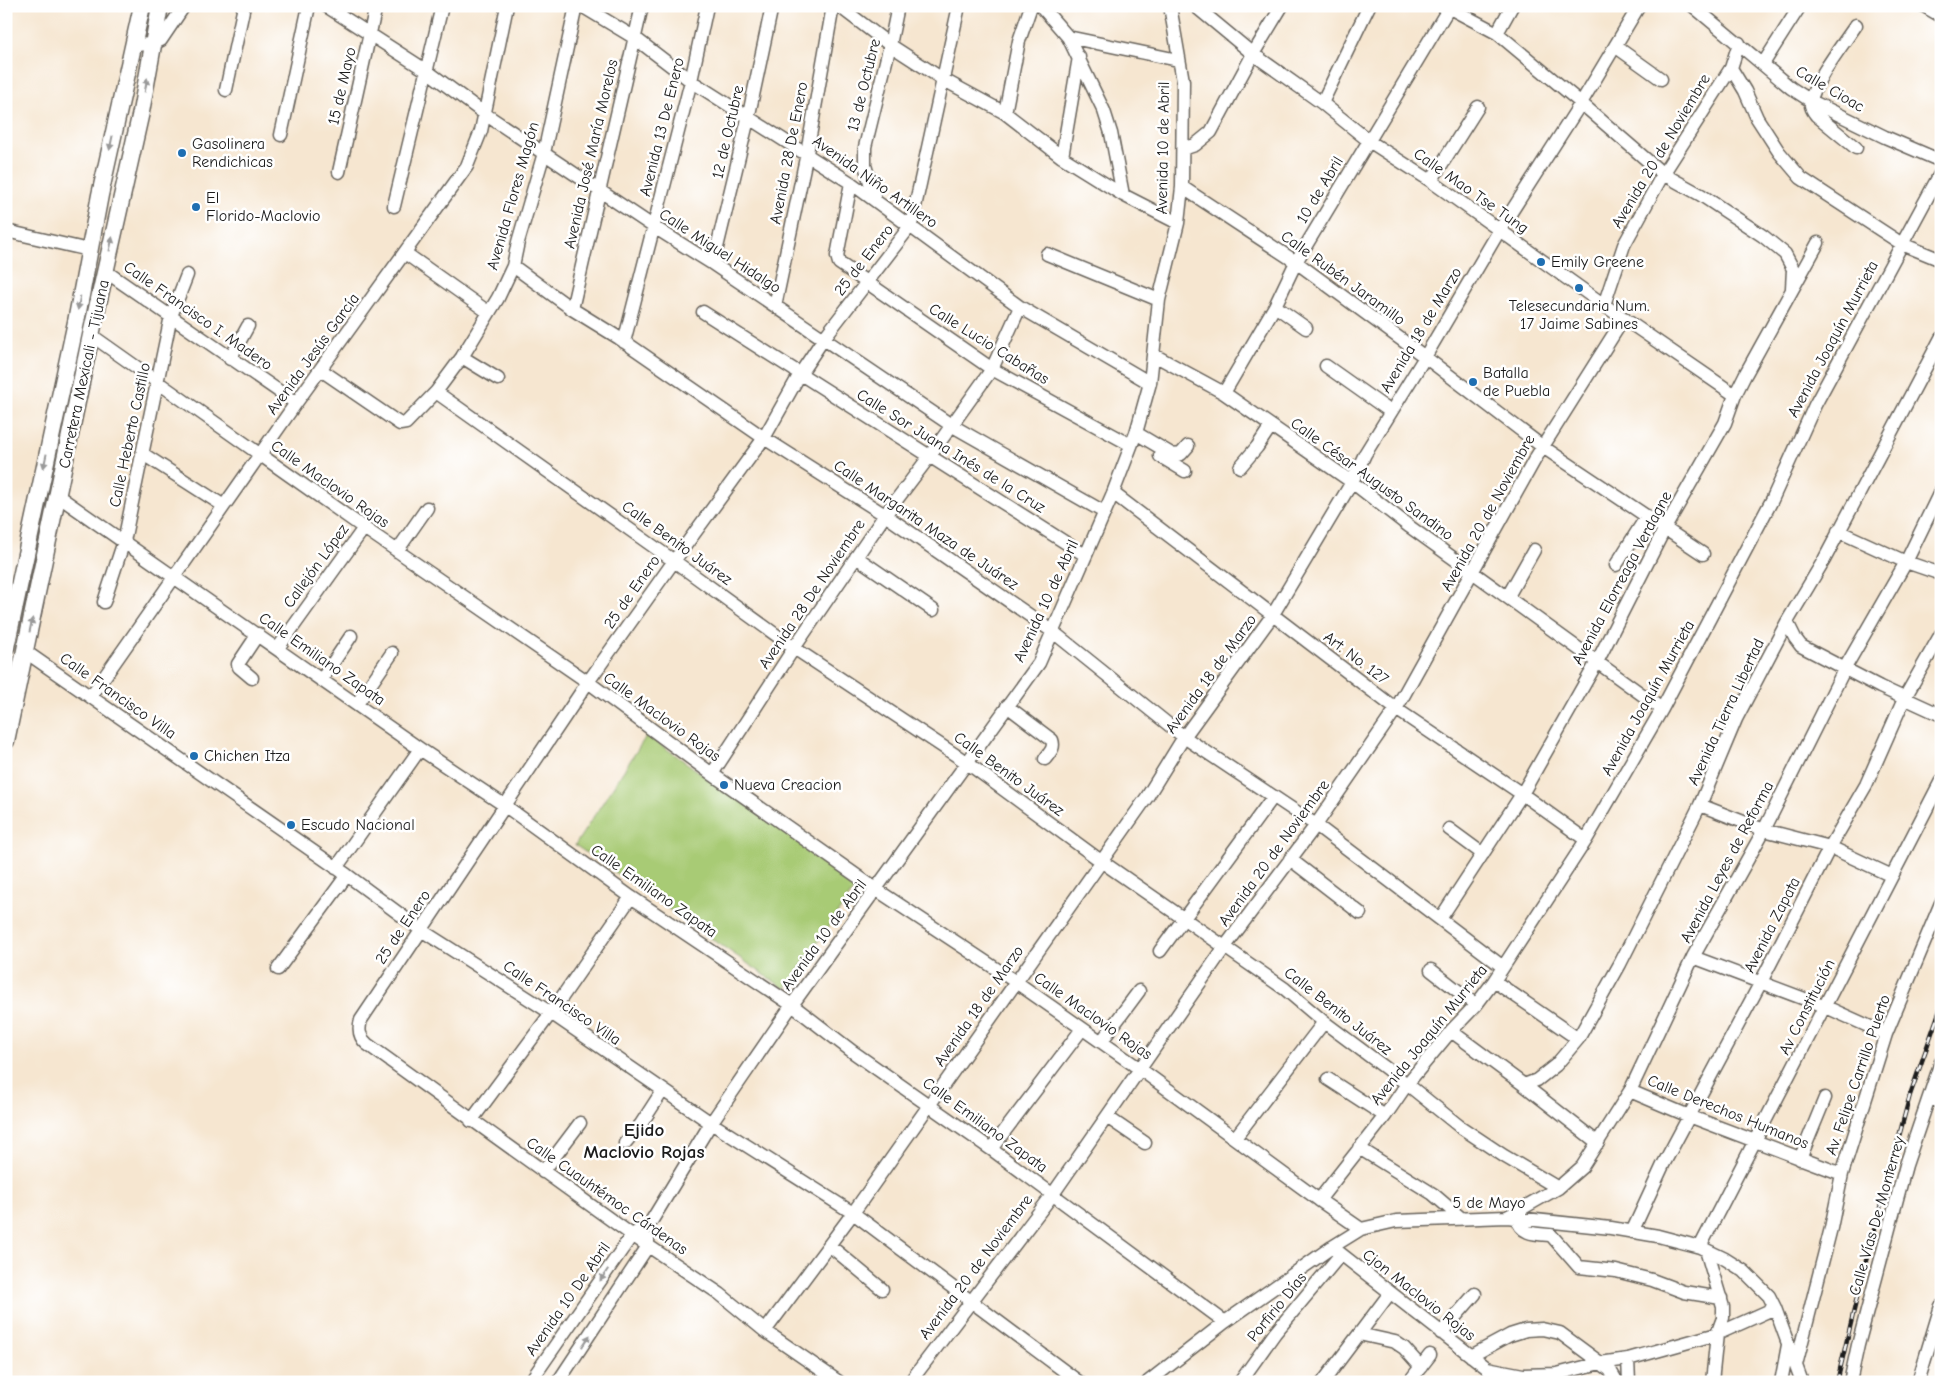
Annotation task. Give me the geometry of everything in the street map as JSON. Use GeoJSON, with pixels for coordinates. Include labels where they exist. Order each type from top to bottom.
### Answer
{"type":"FeatureCollection","features":[{"type":"Feature","properties":{"kind":"main road","name":"Carretera Mexicali - Tijuana"},"geometry":{"type":"LineString","coordinates":[[6,647],[142,6]]}},
{"type":"Feature","properties":{"kind":"main road","name":"Carretera Mexicali - Tijuana"},"geometry":{"type":"LineString","coordinates":[[6,742],[91,335],[141,112],[160,6]]}},
{"type":"Feature","properties":{"kind":"street"},"geometry":{"type":"LineString","coordinates":[[133,44],[153,44],[161,40],[184,6]]}},
{"type":"Feature","properties":{"kind":"street"},"geometry":{"type":"LineString","coordinates":[[226,90],[244,6]]}},
{"type":"Feature","properties":{"kind":"street"},"geometry":{"type":"LineString","coordinates":[[281,134],[309,6]]}},
{"type":"Feature","properties":{"kind":"street","name":"Calle Miguel Hidalgo"},"geometry":{"type":"LineString","coordinates":[[326,6],[427,71],[485,114],[654,227],[713,264],[952,425],[1104,512]]}},
{"type":"Feature","properties":{"kind":"street","name":"15 de Mayo"},"geometry":{"type":"LineString","coordinates":[[339,172],[376,6]]}},
{"type":"Feature","properties":{"kind":"street"},"geometry":{"type":"LineString","coordinates":[[394,206],[442,6]]}},
{"type":"Feature","properties":{"kind":"street","name":"Avenida Jesús García"},"geometry":{"type":"LineString","coordinates":[[91,696],[296,404],[468,166],[481,131],[507,6]]}},
{"type":"Feature","properties":{"kind":"street","name":"Avenida Flores Magón"},"geometry":{"type":"LineString","coordinates":[[321,370],[400,424],[406,423],[436,392],[462,357],[498,298],[513,266],[518,242],[544,153],[576,6]]}},
{"type":"Feature","properties":{"kind":"street","name":"Avenida Niño Artillero"},"geometry":{"type":"LineString","coordinates":[[582,6],[635,38],[691,81],[851,183],[1020,307],[1150,383]]}},
{"type":"Feature","properties":{"kind":"street","name":"Avenida José María Morelos"},"geometry":{"type":"LineString","coordinates":[[572,309],[642,6]]}},
{"type":"Feature","properties":{"kind":"street","name":"Avenida 13 De Enero"},"geometry":{"type":"LineString","coordinates":[[624,342],[691,81],[707,6]]}},
{"type":"Feature","properties":{"kind":"street","name":"12 de Octubre"},"geometry":{"type":"LineString","coordinates":[[713,264],[748,118],[772,6]]}},
{"type":"Feature","properties":{"kind":"street","name":"Avenida 28 De Enero"},"geometry":{"type":"LineString","coordinates":[[775,306],[833,6]]}},
{"type":"Feature","properties":{"kind":"street"},"geometry":{"type":"LineString","coordinates":[[839,6],[890,45],[944,80],[1005,113],[1062,157],[1123,195],[1178,223]]}},
{"type":"Feature","properties":{"kind":"street","name":"13 de Octubre"},"geometry":{"type":"LineString","coordinates":[[875,200],[865,165],[865,147],[898,6]]}},
{"type":"Feature","properties":{"kind":"street","name":"25 de Enero"},"geometry":{"type":"LineString","coordinates":[[360,1035],[361,1020],[504,805],[674,560],[764,438],[800,374],[824,338],[910,225],[944,80],[959,6]]}},
{"type":"Feature","properties":{"kind":"street"},"geometry":{"type":"LineString","coordinates":[[1005,113],[1019,41],[1031,6]]}},
{"type":"Feature","properties":{"kind":"street"},"geometry":{"type":"LineString","coordinates":[[1041,6],[1068,37],[1104,111],[1111,133],[1123,195]]}},
{"type":"Feature","properties":{"kind":"street","name":"Avenida 10 de Abril"},"geometry":{"type":"LineString","coordinates":[[649,1225],[711,1123],[792,1005],[877,890],[966,762],[1039,663],[1113,493],[1133,439],[1150,383],[1159,300],[1178,223],[1182,187],[1183,81],[1170,6]]}},
{"type":"Feature","properties":{"kind":"street","name":"Calle Mao Tse Tung"},"geometry":{"type":"LineString","coordinates":[[1195,6],[1253,54],[1322,103],[1369,141],[1431,181],[1604,305],[1735,395]]}},
{"type":"Feature","properties":{"kind":"street"},"geometry":{"type":"LineString","coordinates":[[1182,149],[1195,145],[1211,132],[1253,54],[1282,6]]}},
{"type":"Feature","properties":{"kind":"street"},"geometry":{"type":"LineString","coordinates":[[1322,103],[1369,6]]}},
{"type":"Feature","properties":{"kind":"street"},"geometry":{"type":"LineString","coordinates":[[1497,33],[1512,6]]}},
{"type":"Feature","properties":{"kind":"street","name":"Avenida 18 de Marzo"},"geometry":{"type":"LineString","coordinates":[[765,1331],[930,1105],[1147,797],[1184,737],[1272,616],[1499,231],[1582,103],[1639,6]]}},
{"type":"Feature","properties":{"kind":"street","name":"Calle Cioac"},"geometry":{"type":"LineString","coordinates":[[1693,6],[1740,43],[1791,88],[1811,101],[1884,137],[1941,161]]}},
{"type":"Feature","properties":{"kind":"street"},"geometry":{"type":"LineString","coordinates":[[1763,64],[1800,6]]}},
{"type":"Feature","properties":{"kind":"street"},"geometry":{"type":"LineString","coordinates":[[1924,6],[1941,16]]}},
{"type":"Feature","properties":{"kind":"street"},"geometry":{"type":"LineString","coordinates":[[1448,7],[1497,33],[1582,103],[1663,174],[1701,195],[1763,236],[1785,254],[1793,269],[1791,293]]}},
{"type":"Feature","properties":{"kind":"street","name":"10 de Abril"},"geometry":{"type":"LineString","coordinates":[[1224,393],[1275,306],[1296,262],[1448,7]]}},
{"type":"Feature","properties":{"kind":"street"},"geometry":{"type":"LineString","coordinates":[[1856,24],[1823,73],[1811,101],[1812,109],[1816,115],[1856,148]]}},
{"type":"Feature","properties":{"kind":"street"},"geometry":{"type":"LineString","coordinates":[[1068,37],[1178,60]]}},
{"type":"Feature","properties":{"kind":"street","name":"Avenida 20 de Noviembre"},"geometry":{"type":"LineString","coordinates":[[1604,305],[1624,246],[1663,174],[1731,68],[1740,43]]}},
{"type":"Feature","properties":{"kind":"street"},"geometry":{"type":"LineString","coordinates":[[1615,46],[1661,79]]}},
{"type":"Feature","properties":{"kind":"street"},"geometry":{"type":"LineString","coordinates":[[1062,157],[1079,57]]}},
{"type":"Feature","properties":{"kind":"street"},"geometry":{"type":"LineString","coordinates":[[1731,68],[1745,91],[1757,118],[1779,152],[1801,178],[1902,244],[1941,260]]}},
{"type":"Feature","properties":{"kind":"street"},"geometry":{"type":"LineString","coordinates":[[1431,181],[1478,107]]}},
{"type":"Feature","properties":{"kind":"street","name":"Avenida Joaquín Murrieta"},"geometry":{"type":"LineString","coordinates":[[1318,1200],[1385,1116],[1407,1084],[1451,1031],[1476,1005],[1494,981],[1586,840],[1662,708],[1772,500],[1815,405],[1941,172]]}},
{"type":"Feature","properties":{"kind":"street","name":"Calle Lucio Cabañas"},"geometry":{"type":"LineString","coordinates":[[851,183],[837,260],[866,283],[992,369],[1133,439]]}},
{"type":"Feature","properties":{"kind":"street","name":"Calle Rubén Jaramillo"},"geometry":{"type":"LineString","coordinates":[[1182,187],[1296,262],[1544,447],[1703,554]]}},
{"type":"Feature","properties":{"kind":"street"},"geometry":{"type":"LineString","coordinates":[[6,231],[89,250]]}},
{"type":"Feature","properties":{"kind":"street","name":"Avenida Elorreaga Verdagne"},"geometry":{"type":"LineString","coordinates":[[1440,919],[1522,794],[1597,662],[1665,528],[1725,423],[1735,395],[1818,244]]}},
{"type":"Feature","properties":{"kind":"street"},"geometry":{"type":"LineString","coordinates":[[405,253],[488,312]]}},
{"type":"Feature","properties":{"kind":"street"},"geometry":{"type":"LineString","coordinates":[[1046,254],[1159,300]]}},
{"type":"Feature","properties":{"kind":"street","name":"Calle Margarita Maza de Juárez"},"geometry":{"type":"LineString","coordinates":[[513,266],[572,309],[624,342],[764,438],[885,515],[1052,631],[1184,737],[1316,826],[1503,967]]}},
{"type":"Feature","properties":{"kind":"street","name":"Calle Francisco I. Madero"},"geometry":{"type":"LineString","coordinates":[[105,271],[296,404]]}},
{"type":"Feature","properties":{"kind":"street","name":"Calle Heberto Castillo"},"geometry":{"type":"LineString","coordinates":[[104,602],[124,541],[171,316],[187,275]]}},
{"type":"Feature","properties":{"kind":"street"},"geometry":{"type":"LineString","coordinates":[[1275,306],[1306,328]]}},
{"type":"Feature","properties":{"kind":"street","name":"Avenida 28 De Noviembre"},"geometry":{"type":"LineString","coordinates":[[712,774],[794,648],[885,515],[992,369],[1020,307]]}},
{"type":"Feature","properties":{"kind":"street","name":"Calle Sor Juana Inés de la Cruz"},"geometry":{"type":"LineString","coordinates":[[703,312],[1085,555]]}},
{"type":"Feature","properties":{"kind":"street","name":"Avenida 20 de Noviembre"},"geometry":{"type":"LineString","coordinates":[[912,1378],[1053,1194],[1224,948],[1316,826],[1396,709],[1544,447],[1624,318]]}},
{"type":"Feature","properties":{"kind":"street"},"geometry":{"type":"LineString","coordinates":[[230,358],[248,326]]}},
{"type":"Feature","properties":{"kind":"street","name":"Calle Maclovio Rojas"},"geometry":{"type":"LineString","coordinates":[[91,335],[364,528],[588,682],[712,774],[877,890],[1016,982],[1102,1042],[1318,1200],[1361,1229]]}},
{"type":"Feature","properties":{"kind":"street","name":"Avenida Tierra Libertad"},"geometry":{"type":"LineString","coordinates":[[1524,1085],[1537,1080],[1556,1065],[1578,1039],[1620,964],[1700,805],[1736,719],[1787,622],[1824,560],[1941,338]]}},
{"type":"Feature","properties":{"kind":"street","name":"Calle César Augusto Sandino"},"geometry":{"type":"LineString","coordinates":[[1154,355],[1224,393],[1352,482],[1474,573],[1662,708]]}},
{"type":"Feature","properties":{"kind":"street"},"geometry":{"type":"LineString","coordinates":[[462,357],[498,379]]}},
{"type":"Feature","properties":{"kind":"street"},"geometry":{"type":"LineString","coordinates":[[1326,366],[1391,412]]}},
{"type":"Feature","properties":{"kind":"street","name":"Calle Benito Juárez"},"geometry":{"type":"LineString","coordinates":[[436,392],[674,560],[794,648],[966,762],[1101,861],[1285,989],[1324,1022],[1407,1084],[1459,1126],[1558,1188]]}},
{"type":"Feature","properties":{"kind":"street"},"geometry":{"type":"LineString","coordinates":[[1240,467],[1258,447],[1271,426]]}},
{"type":"Feature","properties":{"kind":"street"},"geometry":{"type":"LineString","coordinates":[[1133,439],[1173,455],[1182,454],[1188,446]]}},
{"type":"Feature","properties":{"kind":"street"},"geometry":{"type":"LineString","coordinates":[[1133,439],[1185,471]]}},
{"type":"Feature","properties":{"kind":"street"},"geometry":{"type":"LineString","coordinates":[[143,454],[224,506]]}},
{"type":"Feature","properties":{"kind":"street","name":"Avenida Leyes de Reforma"},"geometry":{"type":"LineString","coordinates":[[1512,1218],[1558,1188],[1582,1167],[1630,1091],[1693,958],[1764,830],[1844,668],[1906,562],[1941,490]]}},
{"type":"Feature","properties":{"kind":"street","name":"Art. No. 127"},"geometry":{"type":"LineString","coordinates":[[1113,493],[1396,709],[1522,794],[1586,840]]}},
{"type":"Feature","properties":{"kind":"street","name":"Calle Emiliano Zapata"},"geometry":{"type":"LineString","coordinates":[[58,496],[420,749],[504,805],[631,897],[792,1005],[853,1052],[991,1149],[1225,1322]]}},
{"type":"Feature","properties":{"kind":"street"},"geometry":{"type":"LineString","coordinates":[[397,551],[427,508]]}},
{"type":"Feature","properties":{"kind":"street"},"geometry":{"type":"LineString","coordinates":[[1616,565],[1646,516]]}},
{"type":"Feature","properties":{"kind":"street","name":"Callejón López"},"geometry":{"type":"LineString","coordinates":[[278,648],[364,528]]}},
{"type":"Feature","properties":{"kind":"street"},"geometry":{"type":"LineString","coordinates":[[1838,531],[1906,562],[1941,574]]}},
{"type":"Feature","properties":{"kind":"street"},"geometry":{"type":"LineString","coordinates":[[1508,596],[1534,550]]}},
{"type":"Feature","properties":{"kind":"street"},"geometry":{"type":"LineString","coordinates":[[856,557],[933,610]]}},
{"type":"Feature","properties":{"kind":"street"},"geometry":{"type":"LineString","coordinates":[[1787,622],[1801,646],[1904,699],[1941,715]]}},
{"type":"Feature","properties":{"kind":"street"},"geometry":{"type":"LineString","coordinates":[[252,678],[238,664],[258,634]]}},
{"type":"Feature","properties":{"kind":"street","name":"Avenida Zapata"},"geometry":{"type":"LineString","coordinates":[[1632,1232],[1663,1164],[1761,982],[1830,847],[1866,785],[1904,699],[1941,634]]}},
{"type":"Feature","properties":{"kind":"street"},"geometry":{"type":"LineString","coordinates":[[322,679],[351,636]]}},
{"type":"Feature","properties":{"kind":"street","name":"Calle Francisco Villa"},"geometry":{"type":"LineString","coordinates":[[26,652],[347,875],[421,930],[551,1013],[711,1123],[853,1213],[1079,1382]]}},
{"type":"Feature","properties":{"kind":"street"},"geometry":{"type":"LineString","coordinates":[[357,704],[392,652]]}},
{"type":"Feature","properties":{"kind":"street"},"geometry":{"type":"LineString","coordinates":[[1007,706],[1052,740],[1054,745],[1045,758]]}},
{"type":"Feature","properties":{"kind":"street"},"geometry":{"type":"LineString","coordinates":[[336,868],[420,749]]}},
{"type":"Feature","properties":{"kind":"street","name":"Av Constitución"},"geometry":{"type":"LineString","coordinates":[[1703,1249],[1756,1140],[1941,781]]}},
{"type":"Feature","properties":{"kind":"street"},"geometry":{"type":"LineString","coordinates":[[1160,951],[1272,797]]}},
{"type":"Feature","properties":{"kind":"street"},"geometry":{"type":"LineString","coordinates":[[1700,805],[1764,830],[1830,847],[1892,876]]}},
{"type":"Feature","properties":{"kind":"street"},"geometry":{"type":"LineString","coordinates":[[1450,829],[1483,854]]}},
{"type":"Feature","properties":{"kind":"street"},"geometry":{"type":"LineString","coordinates":[[1290,859],[1360,914]]}},
{"type":"Feature","properties":{"kind":"street"},"geometry":{"type":"LineString","coordinates":[[278,968],[347,875]]}},
{"type":"Feature","properties":{"kind":"street"},"geometry":{"type":"LineString","coordinates":[[471,1121],[551,1013],[631,897]]}},
{"type":"Feature","properties":{"kind":"street","name":"Av. Felipe Carrillo Puerto"},"geometry":{"type":"LineString","coordinates":[[1796,1365],[1831,1228],[1842,1174],[1886,1034],[1941,903]]}},
{"type":"Feature","properties":{"kind":"street"},"geometry":{"type":"LineString","coordinates":[[1693,958],[1826,1007],[1886,1034]]}},
{"type":"Feature","properties":{"kind":"street"},"geometry":{"type":"LineString","coordinates":[[1432,970],[1476,1005]]}},
{"type":"Feature","properties":{"kind":"street"},"geometry":{"type":"LineString","coordinates":[[1494,981],[1578,1039]]}},
{"type":"Feature","properties":{"kind":"street"},"geometry":{"type":"LineString","coordinates":[[1102,1042],[1139,991]]}},
{"type":"Feature","properties":{"kind":"street"},"geometry":{"type":"LineString","coordinates":[[1235,1138],[1324,1022]]}},
{"type":"Feature","properties":{"kind":"street"},"geometry":{"type":"LineString","coordinates":[[991,1149],[1082,1029]]}},
{"type":"Feature","properties":{"kind":"street"},"geometry":{"type":"LineString","coordinates":[[1451,1031],[1598,1143]]}},
{"type":"Feature","properties":{"kind":"street","name":"Calle Cuauhtémoc Cárdenas"},"geometry":{"type":"LineString","coordinates":[[360,1035],[367,1044],[471,1121],[632,1235],[720,1294],[765,1331],[839,1382]]}},
{"type":"Feature","properties":{"kind":"street","name":"Calle Vías De Monterrey"},"geometry":{"type":"LineString","coordinates":[[1850,1382],[1858,1345],[1902,1181],[1935,1100],[1941,1062]]}},
{"type":"Feature","properties":{"kind":"street"},"geometry":{"type":"LineString","coordinates":[[1328,1078],[1385,1116]]}},
{"type":"Feature","properties":{"kind":"street"},"geometry":{"type":"LineString","coordinates":[[625,1143],[663,1090]]}},
{"type":"Feature","properties":{"kind":"street","name":"Calle Derechos Humanos"},"geometry":{"type":"LineString","coordinates":[[1630,1091],[1689,1116],[1842,1174]]}},
{"type":"Feature","properties":{"kind":"street"},"geometry":{"type":"LineString","coordinates":[[1800,1159],[1825,1098]]}},
{"type":"Feature","properties":{"kind":"street"},"geometry":{"type":"LineString","coordinates":[[1107,1117],[1145,1143]]}},
{"type":"Feature","properties":{"kind":"street"},"geometry":{"type":"LineString","coordinates":[[543,1172],[580,1123]]}},
{"type":"Feature","properties":{"kind":"street"},"geometry":{"type":"LineString","coordinates":[[1359,1148],[1433,1194],[1462,1219]]}},
{"type":"Feature","properties":{"kind":"street"},"geometry":{"type":"LineString","coordinates":[[1512,1218],[1527,1232],[1551,1235],[1579,1267],[1616,1272],[1652,1280],[1684,1292],[1721,1298]]}},
{"type":"Feature","properties":{"kind":"street","name":"5 de Mayo"},"geometry":{"type":"LineString","coordinates":[[1148,1382],[1225,1322],[1299,1270],[1336,1250],[1361,1229],[1396,1221],[1512,1218],[1611,1228],[1658,1236],[1703,1249],[1744,1271],[1764,1290],[1776,1308],[1802,1382]]}},
{"type":"Feature","properties":{"kind":"street"},"geometry":{"type":"LineString","coordinates":[[632,1235],[649,1225]]}},
{"type":"Feature","properties":{"kind":"street"},"geometry":{"type":"LineString","coordinates":[[558,1382],[648,1246],[649,1225]]}},
{"type":"Feature","properties":{"kind":"street","name":"Avenida 10 De Abril"},"geometry":{"type":"LineString","coordinates":[[530,1382],[632,1235]]}},
{"type":"Feature","properties":{"kind":"street"},"geometry":{"type":"LineString","coordinates":[[829,1245],[882,1289]]}},
{"type":"Feature","properties":{"kind":"street"},"geometry":{"type":"LineString","coordinates":[[1703,1249],[1723,1306],[1722,1318],[1716,1334],[1712,1382]]}},
{"type":"Feature","properties":{"kind":"street","name":"Porfirio Días"},"geometry":{"type":"LineString","coordinates":[[1240,1382],[1275,1334],[1315,1286],[1336,1250]]}},
{"type":"Feature","properties":{"kind":"street","name":"Cjon Maclovio Rojas"},"geometry":{"type":"LineString","coordinates":[[1336,1250],[1487,1368]]}},
{"type":"Feature","properties":{"kind":"street"},"geometry":{"type":"LineString","coordinates":[[1299,1270],[1315,1286]]}},
{"type":"Feature","properties":{"kind":"street"},"geometry":{"type":"LineString","coordinates":[[1323,1382],[1390,1293]]}},
{"type":"Feature","properties":{"kind":"street"},"geometry":{"type":"LineString","coordinates":[[1441,1333],[1475,1294]]}},
{"type":"Feature","properties":{"kind":"street"},"geometry":{"type":"LineString","coordinates":[[1918,1382],[1941,1306]]}},
{"type":"Feature","properties":{"kind":"street"},"geometry":{"type":"LineString","coordinates":[[1487,1368],[1522,1375],[1557,1374],[1600,1363],[1628,1359],[1716,1334],[1776,1308]]}},
{"type":"Feature","properties":{"kind":"street"},"geometry":{"type":"LineString","coordinates":[[1471,1356],[1510,1335],[1526,1330],[1542,1329],[1560,1333],[1610,1370],[1617,1382]]}},
{"type":"Feature","properties":{"kind":"street"},"geometry":{"type":"LineString","coordinates":[[1359,1334],[1395,1342],[1404,1348],[1420,1367]]}},
{"type":"Feature","properties":{"kind":"street"},"geometry":{"type":"LineString","coordinates":[[1781,1382],[1788,1345]]}},
{"type":"Feature","properties":{"kind":"street"},"geometry":{"type":"LineString","coordinates":[[1409,1382],[1430,1355]]}},
{"type":"Feature","properties":{"kind":"street"},"geometry":{"type":"LineString","coordinates":[[1628,1359],[1629,1382]]}},
{"type":"Feature","properties":{"kind":"street"},"geometry":{"type":"LineString","coordinates":[[1487,1368],[1495,1382]]}},
{"type":"Feature","properties":{"kind":"street"},"geometry":{"type":"LineString","coordinates":[[912,1378],[926,1382]]}},
{"type":"Feature","properties":{"kind":"green space"},"geometry":{"type":"Polygon","coordinates":[[[647,735],[858,884],[785,989],[575,845],[647,735]]]}},
{"type":"Feature","properties":{"kind":"railway"},"geometry":{"type":"LineString","coordinates":[[1837,1382],[1863,1272],[1910,1095],[1941,1007]]}},
{"type":"Feature","properties":{"kind":"place","name":"Gasolinera Rendichicas"},"geometry":{"type":"Point","coordinates":[182,153]}},
{"type":"Feature","properties":{"kind":"place","name":"El Florido-Maclovio"},"geometry":{"type":"Point","coordinates":[196,207]}},
{"type":"Feature","properties":{"kind":"place","name":"Emily Greene"},"geometry":{"type":"Point","coordinates":[1541,262]}},
{"type":"Feature","properties":{"kind":"place","name":"Telesecundaria Num. 17 Jaime Sabines"},"geometry":{"type":"Point","coordinates":[1579,288]}},
{"type":"Feature","properties":{"kind":"place","name":"Batalla de Puebla"},"geometry":{"type":"Point","coordinates":[1473,382]}},
{"type":"Feature","properties":{"kind":"place","name":"Chichen Itza"},"geometry":{"type":"Point","coordinates":[194,756]}},
{"type":"Feature","properties":{"kind":"place","name":"Nueva Creacion"},"geometry":{"type":"Point","coordinates":[724,785]}},
{"type":"Feature","properties":{"kind":"place","name":"Escudo Nacional"},"geometry":{"type":"Point","coordinates":[291,825]}},
{"type":"Feature","properties":{"kind":"district","name":"Ejido Maclovio Rojas"},"geometry":{"type":"Point","coordinates":[644,1141]}}]}
